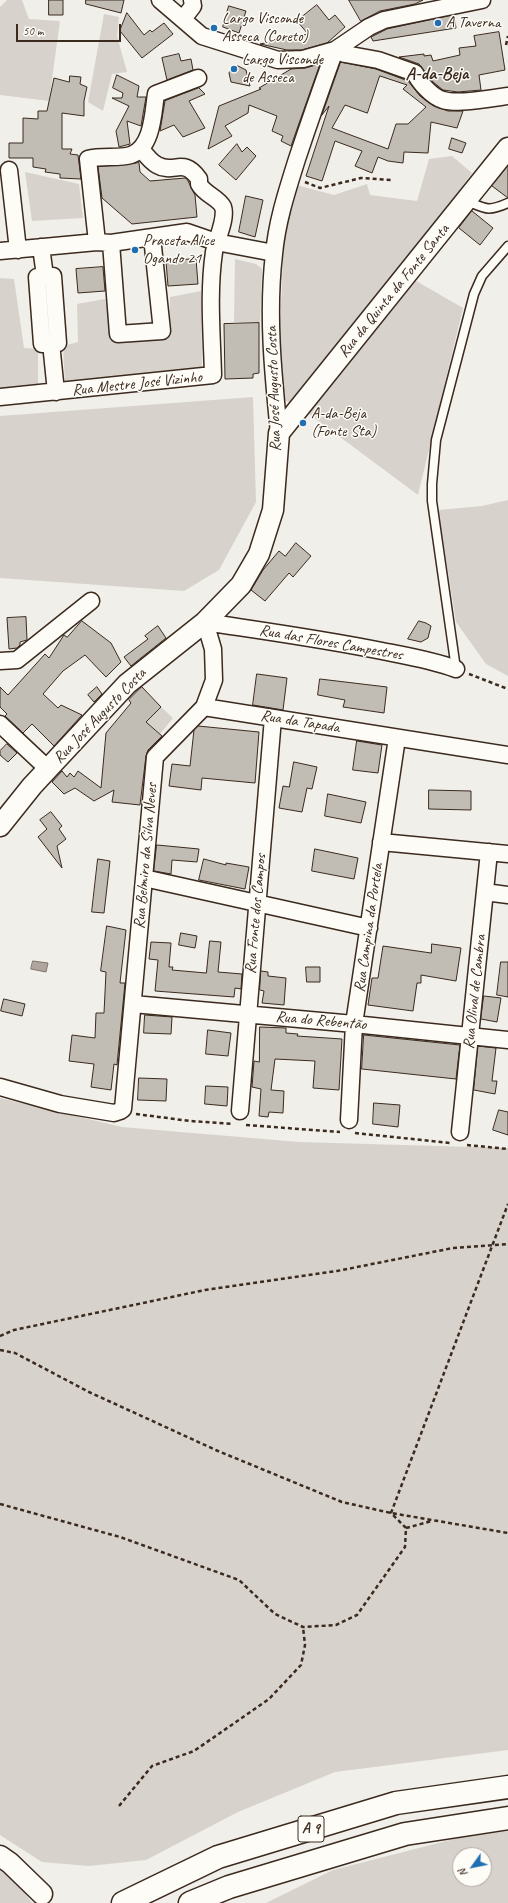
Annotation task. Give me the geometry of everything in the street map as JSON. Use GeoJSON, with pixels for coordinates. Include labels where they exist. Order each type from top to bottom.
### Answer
{"type":"FeatureCollection","features":[{"type":"Feature","properties":{"kind":"highway","name":"A 9"},"geometry":{"type":"LineString","coordinates":[[123,1903],[218,1857],[396,1803],[508,1787]]}},
{"type":"Feature","properties":{"kind":"highway","name":"A 9"},"geometry":{"type":"LineString","coordinates":[[190,1903],[229,1887],[405,1834],[508,1818]]}},
{"type":"Feature","properties":{"kind":"street"},"geometry":{"type":"LineString","coordinates":[[160,0],[202,36],[278,60],[303,59],[335,50],[384,20],[439,4],[475,3],[482,0]]}},
{"type":"Feature","properties":{"kind":"street"},"geometry":{"type":"LineString","coordinates":[[183,19],[193,6],[192,0]]}},
{"type":"Feature","properties":{"kind":"street"},"geometry":{"type":"LineString","coordinates":[[335,50],[345,54],[378,60],[414,73],[420,84],[441,100],[477,100],[508,96]]}},
{"type":"Feature","properties":{"kind":"street","name":"Rua José Augusto Costa"},"geometry":{"type":"LineString","coordinates":[[0,826],[32,786],[128,684],[205,622],[241,585],[259,554],[273,510],[279,433],[271,350],[271,298],[274,253],[282,207],[315,103],[335,50]]}},
{"type":"Feature","properties":{"kind":"street"},"geometry":{"type":"LineString","coordinates":[[152,236],[162,331],[118,334],[104,242],[88,159],[131,155],[140,149],[149,134],[156,94],[198,78]]}},
{"type":"Feature","properties":{"kind":"street","name":"Rua da Quinta da Fonte Santa"},"geometry":{"type":"LineString","coordinates":[[279,433],[508,148]]}},
{"type":"Feature","properties":{"kind":"street"},"geometry":{"type":"LineString","coordinates":[[140,149],[157,165],[166,168],[185,166],[195,172],[200,179],[198,184],[203,191],[222,206],[221,230],[216,242]]}},
{"type":"Feature","properties":{"kind":"street"},"geometry":{"type":"LineString","coordinates":[[10,170],[18,250]]}},
{"type":"Feature","properties":{"kind":"street"},"geometry":{"type":"LineString","coordinates":[[0,251],[104,242],[187,232],[216,242],[274,253]]}},
{"type":"Feature","properties":{"kind":"street","name":"Rua Mestre José Vizinho"},"geometry":{"type":"LineString","coordinates":[[0,397],[213,375],[211,291],[216,242]]}},
{"type":"Feature","properties":{"kind":"street"},"geometry":{"type":"LineString","coordinates":[[41,247],[45,276],[53,276],[58,343],[51,344],[56,392]]}},
{"type":"Feature","properties":{"kind":"street"},"geometry":{"type":"LineString","coordinates":[[0,661],[17,660],[91,601]]}},
{"type":"Feature","properties":{"kind":"street","name":"Rua das Flores Campestres"},"geometry":{"type":"LineString","coordinates":[[205,622],[309,637],[438,662],[456,669]]}},
{"type":"Feature","properties":{"kind":"street","name":"Rua Belmiro da Silva Neves"},"geometry":{"type":"LineString","coordinates":[[120,1112],[124,1106],[155,757],[204,707],[214,680],[213,649],[205,622]]}},
{"type":"Feature","properties":{"kind":"street","name":"Rua da Tapada"},"geometry":{"type":"LineString","coordinates":[[204,707],[508,755]]}},
{"type":"Feature","properties":{"kind":"street","name":"Rua Fonte dos Campos"},"geometry":{"type":"LineString","coordinates":[[240,1120],[273,718]]}},
{"type":"Feature","properties":{"kind":"street"},"geometry":{"type":"LineString","coordinates":[[0,724],[48,769]]}},
{"type":"Feature","properties":{"kind":"street","name":"Rua Campina da Portela"},"geometry":{"type":"LineString","coordinates":[[350,1128],[354,1024],[397,738]]}},
{"type":"Feature","properties":{"kind":"street","name":"Rua José Augusto Costa"},"geometry":{"type":"LineString","coordinates":[[0,803],[32,786]]}},
{"type":"Feature","properties":{"kind":"street"},"geometry":{"type":"LineString","coordinates":[[381,842],[508,854]]}},
{"type":"Feature","properties":{"kind":"street","name":"Rua Olival de Cambra"},"geometry":{"type":"LineString","coordinates":[[459,1140],[490,852]]}},
{"type":"Feature","properties":{"kind":"street"},"geometry":{"type":"LineString","coordinates":[[144,878],[369,928]]}},
{"type":"Feature","properties":{"kind":"street"},"geometry":{"type":"LineString","coordinates":[[485,892],[508,895]]}},
{"type":"Feature","properties":{"kind":"street","name":"Rua do Rebentão"},"geometry":{"type":"LineString","coordinates":[[133,1004],[354,1024],[508,1040]]}},
{"type":"Feature","properties":{"kind":"street"},"geometry":{"type":"LineString","coordinates":[[0,1087],[60,1104],[114,1113],[120,1112]]}},
{"type":"Feature","properties":{"kind":"street"},"geometry":{"type":"LineString","coordinates":[[0,1856],[10,1863],[42,1894]]}},
{"type":"Feature","properties":{"kind":"lane"},"geometry":{"type":"LineString","coordinates":[[466,201],[492,210],[508,203]]}},
{"type":"Feature","properties":{"kind":"lane"},"geometry":{"type":"LineString","coordinates":[[456,669],[432,501],[436,440],[474,294],[482,276],[508,246]]}},
{"type":"Feature","properties":{"kind":"path"},"geometry":{"type":"LineString","coordinates":[[506,45],[508,36]]}},
{"type":"Feature","properties":{"kind":"path"},"geometry":{"type":"LineString","coordinates":[[292,176],[320,188],[361,178],[391,180]]}},
{"type":"Feature","properties":{"kind":"path"},"geometry":{"type":"LineString","coordinates":[[456,669],[508,689]]}},
{"type":"Feature","properties":{"kind":"path"},"geometry":{"type":"LineString","coordinates":[[120,1112],[190,1121],[240,1120],[350,1128],[459,1140],[508,1150]]}},
{"type":"Feature","properties":{"kind":"path"},"geometry":{"type":"LineString","coordinates":[[391,1513],[508,1204]]}},
{"type":"Feature","properties":{"kind":"path"},"geometry":{"type":"LineString","coordinates":[[0,1336],[14,1330],[205,1290],[337,1272],[453,1248],[508,1244]]}},
{"type":"Feature","properties":{"kind":"path"},"geometry":{"type":"LineString","coordinates":[[0,1350],[15,1353],[89,1392],[218,1451],[342,1502],[432,1521],[508,1533]]}},
{"type":"Feature","properties":{"kind":"path"},"geometry":{"type":"LineString","coordinates":[[0,1504],[120,1537],[239,1580],[275,1614],[303,1627],[336,1624],[357,1615],[405,1547],[406,1528],[391,1513]]}},
{"type":"Feature","properties":{"kind":"path"},"geometry":{"type":"LineString","coordinates":[[406,1528],[432,1521]]}},
{"type":"Feature","properties":{"kind":"path"},"geometry":{"type":"LineString","coordinates":[[119,1806],[152,1766],[194,1751],[269,1699],[301,1665],[305,1645],[303,1627]]}},
{"type":"Feature","properties":{"kind":"shaded area"},"geometry":{"type":"Polygon","coordinates":[[[7,0],[22,0],[29,19],[60,21],[49,101],[0,95],[0,7],[7,0]]]}},
{"type":"Feature","properties":{"kind":"shaded area"},"geometry":{"type":"Polygon","coordinates":[[[104,14],[119,17],[117,36],[127,72],[112,74],[103,111],[88,102],[104,14]]]}},
{"type":"Feature","properties":{"kind":"shaded area"},"geometry":{"type":"Polygon","coordinates":[[[452,156],[472,173],[423,240],[292,404],[283,399],[279,359],[284,229],[296,185],[334,195],[367,184],[370,195],[417,201],[429,159],[452,156]]]}},
{"type":"Feature","properties":{"kind":"shaded area"},"geometry":{"type":"Polygon","coordinates":[[[25,172],[79,184],[83,218],[32,221],[25,172]]]}},
{"type":"Feature","properties":{"kind":"shaded area"},"geometry":{"type":"Polygon","coordinates":[[[235,259],[256,264],[262,269],[260,323],[234,322],[235,259]]]}},
{"type":"Feature","properties":{"kind":"shaded area"},"geometry":{"type":"Polygon","coordinates":[[[0,278],[14,279],[24,348],[38,349],[38,384],[0,388],[0,278]]]}},
{"type":"Feature","properties":{"kind":"shaded area"},"geometry":{"type":"Polygon","coordinates":[[[411,278],[463,308],[418,495],[309,414],[411,278]]]}},
{"type":"Feature","properties":{"kind":"shaded area"},"geometry":{"type":"Polygon","coordinates":[[[201,291],[202,368],[65,383],[63,346],[78,342],[77,304],[110,298],[113,340],[169,335],[170,297],[201,291]]]}},
{"type":"Feature","properties":{"kind":"shaded area"},"geometry":{"type":"Polygon","coordinates":[[[253,397],[256,502],[219,570],[184,591],[0,578],[0,416],[253,397]]]}},
{"type":"Feature","properties":{"kind":"shaded area"},"geometry":{"type":"Polygon","coordinates":[[[508,500],[508,676],[486,664],[456,622],[438,510],[482,506],[508,500]]]}},
{"type":"Feature","properties":{"kind":"shaded area"},"geometry":{"type":"Polygon","coordinates":[[[161,707],[173,718],[160,734],[146,722],[161,707]]]}},
{"type":"Feature","properties":{"kind":"shaded area"},"geometry":{"type":"Polygon","coordinates":[[[33,961],[48,963],[46,972],[31,969],[33,961]]]}},
{"type":"Feature","properties":{"kind":"shaded area"},"geometry":{"type":"Polygon","coordinates":[[[0,1098],[122,1127],[299,1142],[508,1148],[508,1750],[335,1772],[238,1812],[146,1860],[89,1866],[42,1862],[0,1835],[0,1098]]]}},
{"type":"Feature","properties":{"kind":"shaded area"},"geometry":{"type":"Polygon","coordinates":[[[508,1831],[508,1903],[266,1903],[333,1870],[458,1838],[508,1831]]]}},
{"type":"Feature","properties":{"kind":"shaded area"},"geometry":{"type":"Polygon","coordinates":[[[0,1867],[11,1874],[32,1903],[0,1903],[0,1867]]]}},
{"type":"Feature","properties":{"kind":"building"},"geometry":{"type":"Polygon","coordinates":[[[49,0],[63,0],[63,15],[49,15],[49,0]]]}},
{"type":"Feature","properties":{"kind":"building"},"geometry":{"type":"Polygon","coordinates":[[[86,0],[124,0],[121,13],[86,4],[86,0]]]}},
{"type":"Feature","properties":{"kind":"building"},"geometry":{"type":"Polygon","coordinates":[[[349,0],[423,0],[415,4],[380,11],[361,21],[349,0]]]}},
{"type":"Feature","properties":{"kind":"building"},"geometry":{"type":"Polygon","coordinates":[[[317,5],[329,20],[335,15],[345,27],[327,43],[302,50],[287,50],[260,44],[308,34],[297,21],[317,5]]]}},
{"type":"Feature","properties":{"kind":"building"},"geometry":{"type":"Polygon","coordinates":[[[229,6],[246,11],[239,33],[223,27],[229,6]]]}},
{"type":"Feature","properties":{"kind":"building"},"geometry":{"type":"Polygon","coordinates":[[[127,13],[144,35],[150,30],[152,32],[164,23],[173,34],[142,58],[120,31],[127,13]]]}},
{"type":"Feature","properties":{"kind":"building"},"geometry":{"type":"Polygon","coordinates":[[[454,15],[456,28],[373,41],[371,37],[387,29],[454,15]]]}},
{"type":"Feature","properties":{"kind":"building"},"geometry":{"type":"Polygon","coordinates":[[[499,32],[505,70],[479,75],[481,90],[458,92],[443,90],[433,82],[419,64],[399,57],[424,54],[424,56],[431,55],[433,61],[460,55],[459,48],[476,46],[474,36],[499,32]]]}},
{"type":"Feature","properties":{"kind":"building"},"geometry":{"type":"Polygon","coordinates":[[[179,54],[181,61],[191,59],[193,70],[167,80],[162,58],[179,54]]]}},
{"type":"Feature","properties":{"kind":"building"},"geometry":{"type":"Polygon","coordinates":[[[341,62],[376,69],[408,81],[420,96],[434,106],[448,111],[463,111],[457,128],[431,122],[428,153],[404,152],[403,163],[388,161],[378,157],[372,173],[355,166],[362,151],[335,141],[322,181],[306,176],[329,106],[322,115],[341,62]],[[380,76],[367,113],[345,105],[332,128],[388,149],[396,124],[408,124],[426,107],[403,89],[407,85],[380,76]]]}},
{"type":"Feature","properties":{"kind":"building"},"geometry":{"type":"Polygon","coordinates":[[[320,64],[291,146],[281,141],[283,136],[272,131],[277,116],[249,105],[248,113],[225,126],[232,136],[208,149],[219,106],[261,89],[259,88],[291,69],[305,68],[320,64]]]}},
{"type":"Feature","properties":{"kind":"building"},"geometry":{"type":"Polygon","coordinates":[[[238,66],[246,70],[250,86],[231,82],[229,73],[238,66]]]}},
{"type":"Feature","properties":{"kind":"building"},"geometry":{"type":"Polygon","coordinates":[[[117,75],[139,86],[137,97],[146,97],[141,126],[127,121],[130,144],[119,147],[116,131],[129,106],[112,98],[122,98],[123,93],[113,88],[117,75]]]}},
{"type":"Feature","properties":{"kind":"building"},"geometry":{"type":"Polygon","coordinates":[[[70,76],[81,77],[80,84],[87,87],[84,101],[84,116],[62,113],[62,149],[72,149],[70,154],[78,155],[81,179],[60,178],[60,174],[45,172],[46,169],[33,167],[33,158],[9,158],[9,143],[23,143],[23,118],[38,119],[38,111],[47,111],[54,78],[69,82],[70,76]]]}},
{"type":"Feature","properties":{"kind":"building"},"geometry":{"type":"Polygon","coordinates":[[[199,88],[205,94],[189,101],[205,128],[183,137],[174,125],[160,131],[165,101],[199,88]]]}},
{"type":"Feature","properties":{"kind":"building"},"geometry":{"type":"Polygon","coordinates":[[[452,138],[466,143],[462,153],[449,149],[452,138]]]}},
{"type":"Feature","properties":{"kind":"building"},"geometry":{"type":"Polygon","coordinates":[[[237,144],[242,152],[247,147],[256,156],[236,180],[219,165],[237,144]]]}},
{"type":"Feature","properties":{"kind":"building"},"geometry":{"type":"Polygon","coordinates":[[[139,163],[140,172],[150,181],[187,179],[195,195],[197,217],[132,224],[102,198],[98,167],[139,163]]]}},
{"type":"Feature","properties":{"kind":"building"},"geometry":{"type":"Polygon","coordinates":[[[508,166],[508,198],[492,186],[508,166]]]}},
{"type":"Feature","properties":{"kind":"building"},"geometry":{"type":"Polygon","coordinates":[[[246,196],[263,200],[255,237],[239,232],[246,196]]]}},
{"type":"Feature","properties":{"kind":"building"},"geometry":{"type":"Polygon","coordinates":[[[472,211],[493,228],[480,245],[459,228],[472,211]]]}},
{"type":"Feature","properties":{"kind":"building"},"geometry":{"type":"Polygon","coordinates":[[[196,259],[198,284],[168,286],[166,261],[196,259]]]}},
{"type":"Feature","properties":{"kind":"building"},"geometry":{"type":"Polygon","coordinates":[[[103,267],[105,291],[78,293],[76,269],[103,267]]]}},
{"type":"Feature","properties":{"kind":"building"},"geometry":{"type":"Polygon","coordinates":[[[259,323],[259,373],[253,374],[253,378],[225,379],[224,324],[259,323]]]}},
{"type":"Feature","properties":{"kind":"building"},"geometry":{"type":"Polygon","coordinates":[[[296,543],[311,556],[293,577],[289,573],[265,601],[251,590],[263,570],[279,551],[285,556],[296,543]]]}},
{"type":"Feature","properties":{"kind":"building"},"geometry":{"type":"Polygon","coordinates":[[[26,617],[27,640],[20,642],[20,645],[17,648],[9,649],[7,618],[26,617]]]}},
{"type":"Feature","properties":{"kind":"building"},"geometry":{"type":"Polygon","coordinates":[[[82,621],[111,643],[121,662],[106,677],[85,655],[63,671],[43,694],[58,708],[61,705],[82,715],[54,746],[32,724],[23,733],[5,716],[7,714],[0,707],[0,687],[8,695],[45,654],[49,658],[64,635],[67,637],[82,621]]]}},
{"type":"Feature","properties":{"kind":"building"},"geometry":{"type":"Polygon","coordinates":[[[419,621],[431,626],[428,638],[421,642],[408,639],[419,621]]]}},
{"type":"Feature","properties":{"kind":"building"},"geometry":{"type":"Polygon","coordinates":[[[158,626],[166,638],[131,666],[124,657],[148,639],[145,636],[158,626]]]}},
{"type":"Feature","properties":{"kind":"building"},"geometry":{"type":"Polygon","coordinates":[[[257,674],[287,678],[283,710],[253,705],[257,674]]]}},
{"type":"Feature","properties":{"kind":"building"},"geometry":{"type":"Polygon","coordinates":[[[320,679],[387,687],[384,713],[343,707],[345,700],[318,695],[320,679]]]}},
{"type":"Feature","properties":{"kind":"building"},"geometry":{"type":"Polygon","coordinates":[[[97,687],[102,694],[94,702],[88,695],[97,687]]]}},
{"type":"Feature","properties":{"kind":"building"},"geometry":{"type":"Polygon","coordinates":[[[142,687],[161,707],[146,722],[162,736],[148,750],[146,756],[140,805],[112,802],[114,790],[94,801],[75,788],[64,794],[52,782],[62,771],[67,777],[70,773],[74,777],[78,771],[101,788],[106,733],[131,703],[129,700],[142,687]]]}},
{"type":"Feature","properties":{"kind":"building"},"geometry":{"type":"Polygon","coordinates":[[[198,726],[259,732],[255,783],[202,778],[201,790],[169,786],[172,764],[190,766],[194,730],[198,726]]]}},
{"type":"Feature","properties":{"kind":"building"},"geometry":{"type":"Polygon","coordinates":[[[357,741],[382,745],[378,773],[353,770],[357,741]]]}},
{"type":"Feature","properties":{"kind":"building"},"geometry":{"type":"Polygon","coordinates":[[[7,744],[17,753],[8,762],[0,755],[0,751],[7,744]]]}},
{"type":"Feature","properties":{"kind":"building"},"geometry":{"type":"Polygon","coordinates":[[[294,762],[317,767],[312,789],[307,788],[302,812],[279,808],[283,786],[289,787],[294,762]]]}},
{"type":"Feature","properties":{"kind":"building"},"geometry":{"type":"Polygon","coordinates":[[[429,790],[471,791],[471,810],[429,809],[429,790]]]}},
{"type":"Feature","properties":{"kind":"building"},"geometry":{"type":"Polygon","coordinates":[[[328,794],[366,802],[361,823],[325,816],[328,794]]]}},
{"type":"Feature","properties":{"kind":"building"},"geometry":{"type":"Polygon","coordinates":[[[51,812],[62,826],[59,829],[66,839],[57,846],[62,868],[38,837],[47,829],[40,820],[51,812]]]}},
{"type":"Feature","properties":{"kind":"building"},"geometry":{"type":"Polygon","coordinates":[[[157,845],[199,849],[197,862],[172,860],[171,874],[154,871],[157,845]]]}},
{"type":"Feature","properties":{"kind":"building"},"geometry":{"type":"Polygon","coordinates":[[[315,849],[358,858],[354,879],[312,871],[315,849]]]}},
{"type":"Feature","properties":{"kind":"building"},"geometry":{"type":"Polygon","coordinates":[[[98,859],[110,861],[104,913],[92,912],[98,859]]]}},
{"type":"Feature","properties":{"kind":"building"},"geometry":{"type":"Polygon","coordinates":[[[204,859],[226,865],[226,863],[249,867],[245,889],[199,880],[204,859]]]}},
{"type":"Feature","properties":{"kind":"building"},"geometry":{"type":"Polygon","coordinates":[[[107,926],[126,930],[120,983],[125,983],[117,1065],[114,1064],[111,1090],[91,1087],[94,1064],[69,1061],[72,1035],[95,1038],[96,1013],[104,1013],[106,972],[101,971],[107,926]]]}},
{"type":"Feature","properties":{"kind":"building"},"geometry":{"type":"Polygon","coordinates":[[[181,933],[197,936],[195,948],[179,945],[181,933]]]}},
{"type":"Feature","properties":{"kind":"building"},"geometry":{"type":"Polygon","coordinates":[[[210,941],[221,942],[218,972],[242,974],[241,989],[235,988],[234,997],[155,991],[158,960],[149,959],[151,942],[171,943],[169,967],[173,967],[172,970],[206,973],[210,941]]]}},
{"type":"Feature","properties":{"kind":"building"},"geometry":{"type":"Polygon","coordinates":[[[432,944],[461,948],[456,981],[421,975],[421,983],[417,983],[413,1011],[368,1005],[372,978],[378,978],[383,946],[431,953],[432,944]]]}},
{"type":"Feature","properties":{"kind":"building"},"geometry":{"type":"Polygon","coordinates":[[[501,962],[508,962],[508,997],[497,995],[501,962]]]}},
{"type":"Feature","properties":{"kind":"building"},"geometry":{"type":"Polygon","coordinates":[[[306,967],[320,967],[320,982],[307,982],[306,967]]]}},
{"type":"Feature","properties":{"kind":"building"},"geometry":{"type":"Polygon","coordinates":[[[261,971],[268,972],[268,976],[286,978],[284,1005],[262,1003],[264,991],[260,990],[261,971]]]}},
{"type":"Feature","properties":{"kind":"building"},"geometry":{"type":"Polygon","coordinates":[[[484,996],[501,998],[497,1022],[481,1019],[484,996]]]}},
{"type":"Feature","properties":{"kind":"building"},"geometry":{"type":"Polygon","coordinates":[[[4,999],[25,1004],[22,1016],[1,1011],[4,999]]]}},
{"type":"Feature","properties":{"kind":"building"},"geometry":{"type":"Polygon","coordinates":[[[145,1015],[172,1017],[171,1034],[144,1033],[145,1015]]]}},
{"type":"Feature","properties":{"kind":"building"},"geometry":{"type":"Polygon","coordinates":[[[260,1027],[286,1028],[286,1033],[298,1034],[297,1036],[342,1039],[339,1090],[313,1088],[315,1061],[275,1059],[271,1090],[284,1091],[283,1113],[269,1112],[268,1117],[259,1116],[261,1089],[252,1087],[254,1061],[259,1062],[260,1027]]]}},
{"type":"Feature","properties":{"kind":"building"},"geometry":{"type":"Polygon","coordinates":[[[208,1030],[231,1033],[228,1056],[206,1054],[208,1030]]]}},
{"type":"Feature","properties":{"kind":"building"},"geometry":{"type":"Polygon","coordinates":[[[364,1035],[460,1045],[456,1079],[362,1069],[364,1035]]]}},
{"type":"Feature","properties":{"kind":"building"},"geometry":{"type":"Polygon","coordinates":[[[478,1046],[496,1048],[492,1081],[497,1081],[495,1094],[474,1090],[478,1046]]]}},
{"type":"Feature","properties":{"kind":"building"},"geometry":{"type":"Polygon","coordinates":[[[139,1078],[167,1079],[166,1101],[138,1100],[139,1078]]]}},
{"type":"Feature","properties":{"kind":"building"},"geometry":{"type":"Polygon","coordinates":[[[206,1086],[228,1087],[227,1106],[205,1104],[206,1086]]]}},
{"type":"Feature","properties":{"kind":"building"},"geometry":{"type":"Polygon","coordinates":[[[374,1103],[400,1105],[398,1127],[373,1124],[374,1103]]]}},
{"type":"Feature","properties":{"kind":"building"},"geometry":{"type":"Polygon","coordinates":[[[499,1110],[508,1112],[508,1135],[493,1130],[499,1110]]]}},
{"type":"Feature","properties":{"kind":"place","name":"A Taverna"},"geometry":{"type":"Point","coordinates":[438,23]}},
{"type":"Feature","properties":{"kind":"place","name":"Largo Visconde Asseca (Coreto)"},"geometry":{"type":"Point","coordinates":[214,28]}},
{"type":"Feature","properties":{"kind":"place","name":"Largo Visconde de Asseca"},"geometry":{"type":"Point","coordinates":[234,69]}},
{"type":"Feature","properties":{"kind":"place","name":"Praceta Alice Ogando 21"},"geometry":{"type":"Point","coordinates":[135,250]}},
{"type":"Feature","properties":{"kind":"place","name":"A-da-Beja (Fonte Sta)"},"geometry":{"type":"Point","coordinates":[303,423]}},
{"type":"Feature","properties":{"kind":"district","name":"A-da-Beja"},"geometry":{"type":"Point","coordinates":[437,74]}}]}
